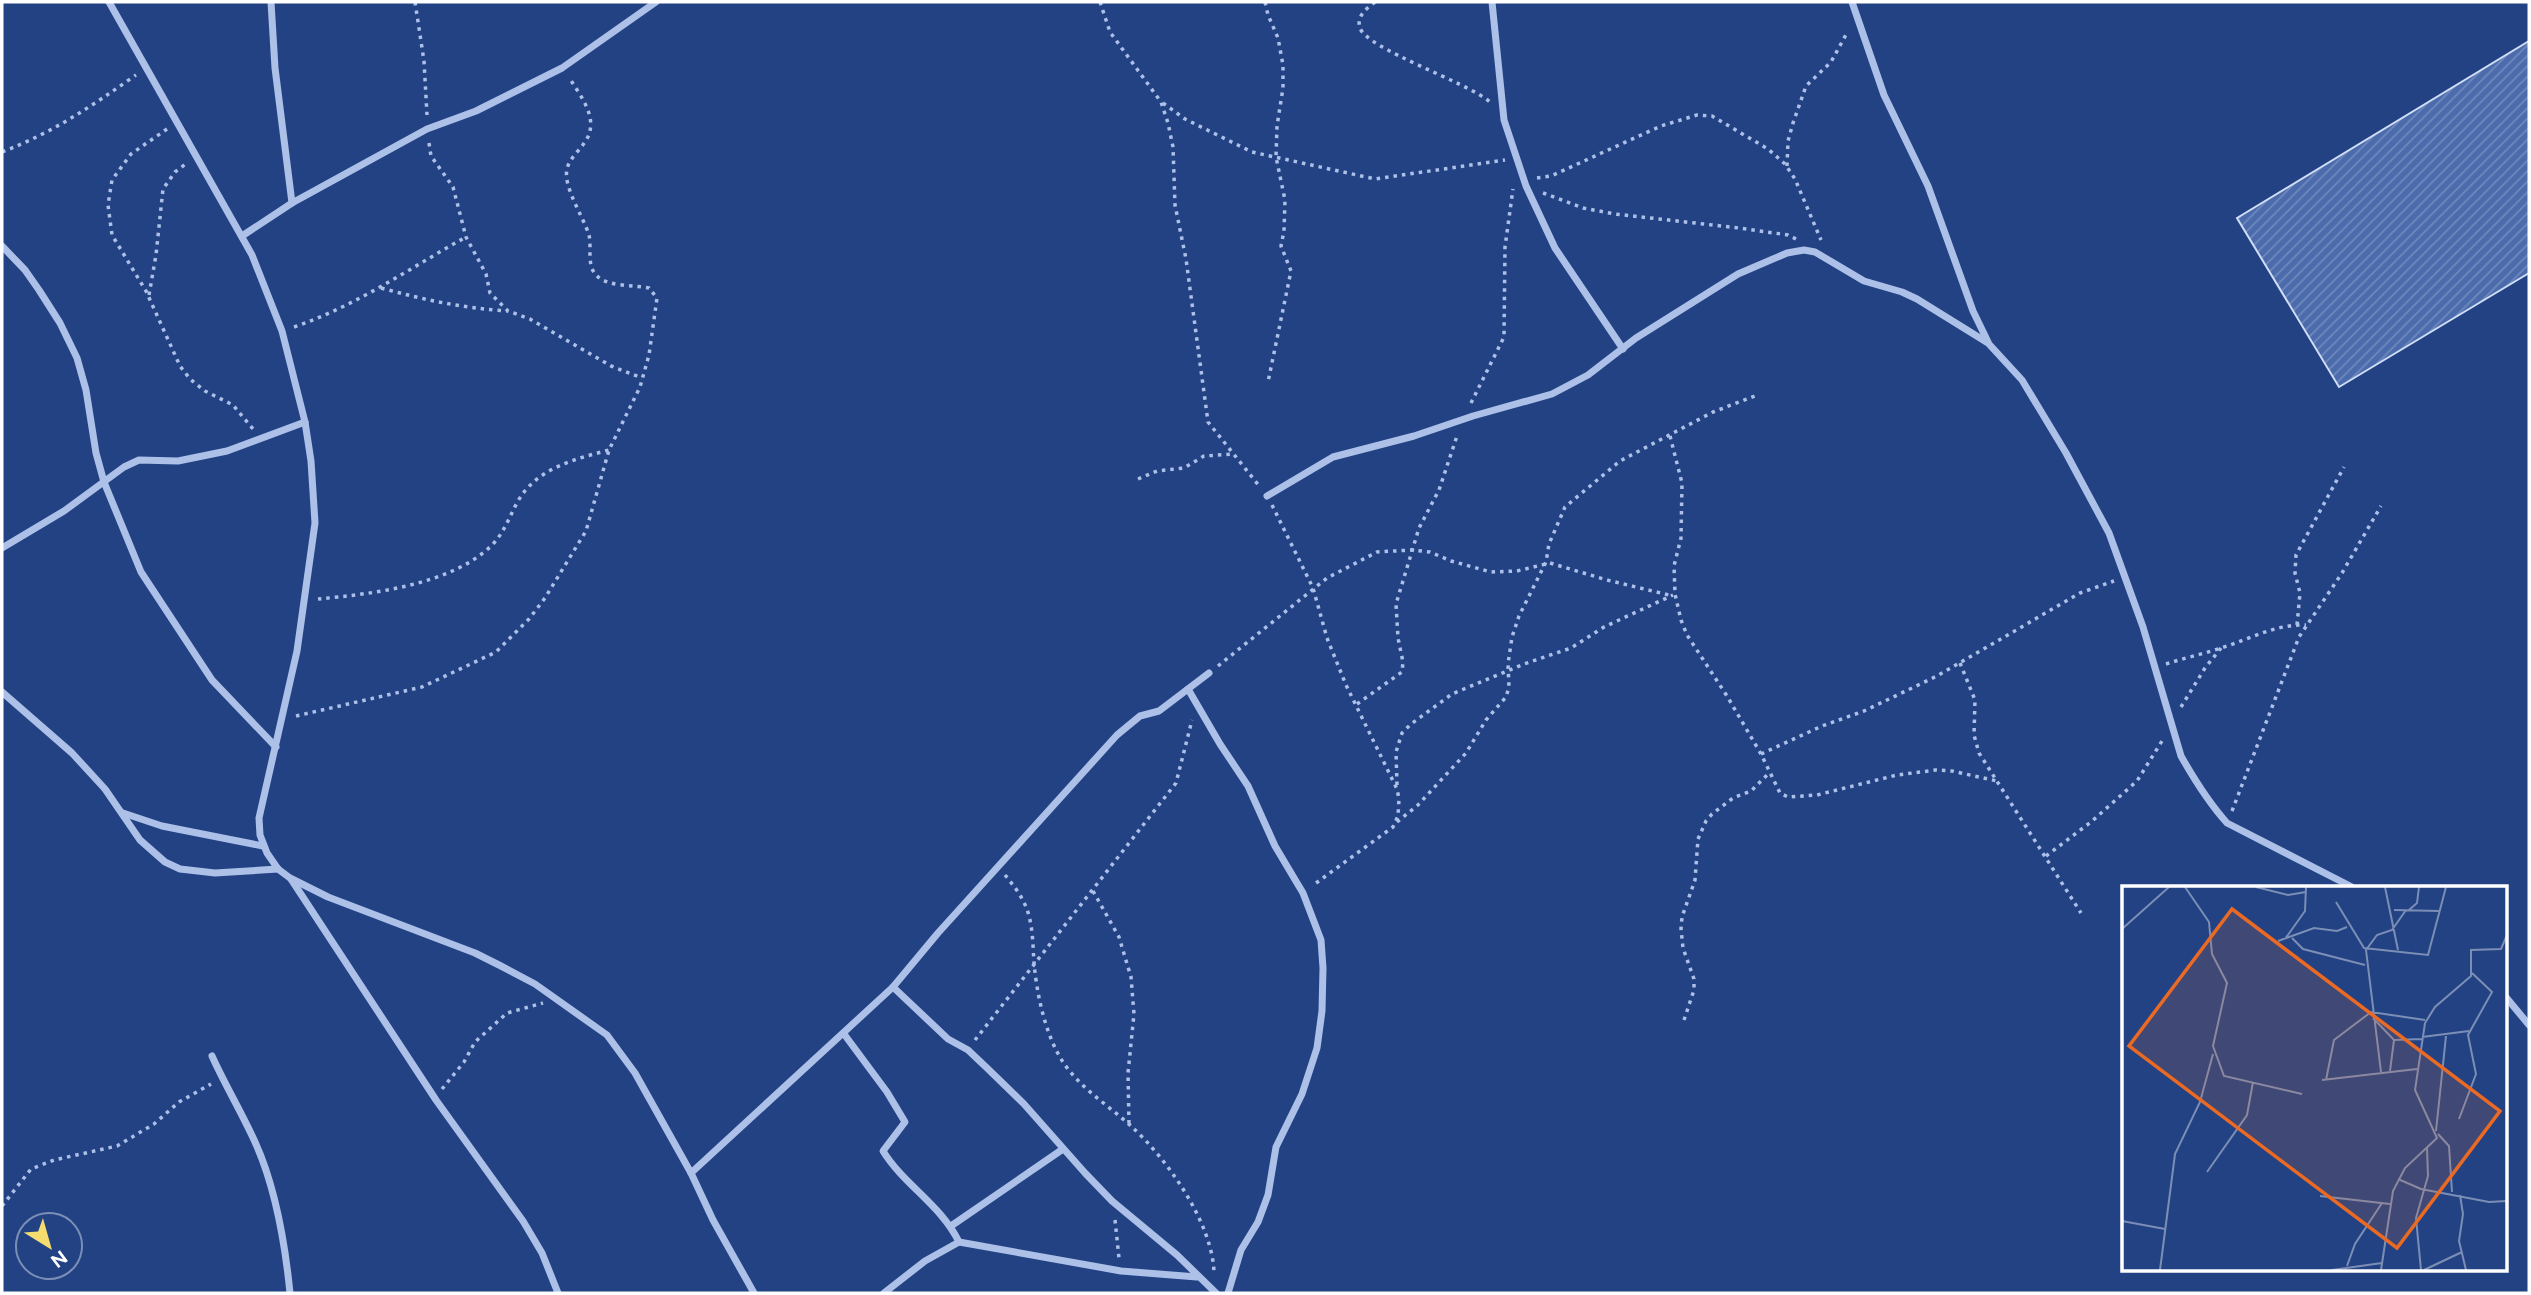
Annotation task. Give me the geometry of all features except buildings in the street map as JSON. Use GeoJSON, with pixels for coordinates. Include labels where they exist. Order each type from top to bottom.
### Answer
{"type":"FeatureCollection","features":[{"type":"Feature","properties":{"kind":"street"},"geometry":{"type":"LineString","coordinates":[[109,2],[252,255],[282,331],[305,422],[311,461],[315,523],[297,651],[259,818],[264,846],[278,869],[290,878],[328,897],[475,953],[535,984],[607,1035],[635,1073],[754,1293]]}},
{"type":"Feature","properties":{"kind":"street"},"geometry":{"type":"LineString","coordinates":[[271,2],[276,80],[292,203]]}},
{"type":"Feature","properties":{"kind":"street"},"geometry":{"type":"LineString","coordinates":[[242,236],[292,203],[428,129],[476,111],[562,68],[656,2]]}},
{"type":"Feature","properties":{"kind":"street"},"geometry":{"type":"LineString","coordinates":[[1492,2],[1504,115],[1526,186],[1555,248],[1623,349]]}},
{"type":"Feature","properties":{"kind":"street"},"geometry":{"type":"LineString","coordinates":[[1852,2],[1884,95],[1942,220],[1973,311],[1988,343]]}},
{"type":"Feature","properties":{"kind":"street"},"geometry":{"type":"LineString","coordinates":[[2,246],[25,270],[39,290],[60,323],[77,358],[104,482],[141,572],[212,680],[276,747]]}},
{"type":"Feature","properties":{"kind":"street"},"geometry":{"type":"LineString","coordinates":[[1267,496],[1333,457],[1414,436],[1552,394],[1588,375],[1738,274],[1787,253],[1804,250],[1815,252],[1864,281],[1910,295],[1988,343],[2022,380],[2066,453],[2109,533],[2126,577],[2181,756],[2189,772],[2227,823],[2350,886]]}},
{"type":"Feature","properties":{"kind":"street"},"geometry":{"type":"LineString","coordinates":[[2,548],[47,522],[124,467],[139,460],[178,461],[227,451],[305,422]]}},
{"type":"Feature","properties":{"kind":"street"},"geometry":{"type":"LineString","coordinates":[[691,1173],[893,987],[938,933],[1131,723],[1145,713],[1158,711],[1209,673]]}},
{"type":"Feature","properties":{"kind":"street"},"geometry":{"type":"LineString","coordinates":[[1188,689],[1248,786],[1279,853],[1303,893],[1321,940],[1322,1000],[1317,1048],[1302,1094],[1276,1147],[1268,1195],[1258,1222],[1239,1256],[1228,1293]]}},
{"type":"Feature","properties":{"kind":"street"},"geometry":{"type":"LineString","coordinates":[[2,692],[72,752],[123,813],[140,840],[165,862],[180,869],[215,873],[278,869]]}},
{"type":"Feature","properties":{"kind":"street"},"geometry":{"type":"LineString","coordinates":[[123,813],[162,826],[264,846]]}},
{"type":"Feature","properties":{"kind":"street"},"geometry":{"type":"LineString","coordinates":[[290,878],[436,1100],[523,1221],[542,1253],[558,1293]]}},
{"type":"Feature","properties":{"kind":"street"},"geometry":{"type":"LineString","coordinates":[[893,987],[948,1039],[968,1050],[1024,1104],[1112,1201],[1149,1230],[1215,1293]]}},
{"type":"Feature","properties":{"kind":"street"},"geometry":{"type":"LineString","coordinates":[[2506,997],[2529,1024]]}},
{"type":"Feature","properties":{"kind":"street"},"geometry":{"type":"LineString","coordinates":[[844,1034],[904,1119],[904,1125],[883,1151],[897,1170],[951,1226],[959,1242]]}},
{"type":"Feature","properties":{"kind":"street"},"geometry":{"type":"LineString","coordinates":[[212,1056],[256,1143],[275,1202],[290,1293]]}},
{"type":"Feature","properties":{"kind":"street"},"geometry":{"type":"LineString","coordinates":[[951,1226],[1063,1149]]}},
{"type":"Feature","properties":{"kind":"street"},"geometry":{"type":"LineString","coordinates":[[884,1293],[925,1261],[959,1242],[1121,1271],[1198,1277]]}},
{"type":"Feature","properties":{"kind":"path"},"geometry":{"type":"LineString","coordinates":[[415,2],[424,61],[431,156],[453,187],[466,237],[485,274],[490,293],[508,311]]}},
{"type":"Feature","properties":{"kind":"path"},"geometry":{"type":"LineString","coordinates":[[1100,2],[1103,15],[1117,43],[1161,102],[1185,119],[1245,149],[1375,179],[1484,161],[1519,167],[1536,178],[1551,176],[1661,126],[1704,115],[1717,118],[1737,133],[1768,149],[1787,168],[1795,179],[1832,261]]}},
{"type":"Feature","properties":{"kind":"path"},"geometry":{"type":"LineString","coordinates":[[1265,2],[1278,38],[1283,65],[1283,88],[1276,126],[1276,157],[1285,200],[1281,246],[1291,271],[1268,382]]}},
{"type":"Feature","properties":{"kind":"path"},"geometry":{"type":"LineString","coordinates":[[1375,2],[1364,11],[1360,19],[1360,28],[1369,39],[1481,94],[1504,115]]}},
{"type":"Feature","properties":{"kind":"path"},"geometry":{"type":"LineString","coordinates":[[1787,168],[1790,132],[1806,86],[1831,62],[1857,13]]}},
{"type":"Feature","properties":{"kind":"path"},"geometry":{"type":"LineString","coordinates":[[2,152],[66,123],[146,68]]}},
{"type":"Feature","properties":{"kind":"path"},"geometry":{"type":"LineString","coordinates":[[281,719],[422,687],[480,661],[503,647],[545,598],[583,539],[609,450],[640,387],[649,355],[657,298],[649,288],[602,280],[593,272],[590,239],[582,214],[568,186],[566,170],[586,140],[591,121],[590,113],[562,68]]}},
{"type":"Feature","properties":{"kind":"path"},"geometry":{"type":"LineString","coordinates":[[1161,102],[1173,147],[1175,205],[1186,259],[1207,419],[1267,496],[1312,588],[1327,638],[1397,789]]}},
{"type":"Feature","properties":{"kind":"path"},"geometry":{"type":"LineString","coordinates":[[177,122],[127,158],[109,188],[112,236],[142,283],[184,371],[205,391],[233,405],[261,439]]}},
{"type":"Feature","properties":{"kind":"path"},"geometry":{"type":"LineString","coordinates":[[148,298],[163,189],[175,172],[197,156]]}},
{"type":"Feature","properties":{"kind":"path"},"geometry":{"type":"LineString","coordinates":[[1356,705],[1402,672],[1396,604],[1412,550],[1419,528],[1439,490],[1480,380],[1503,340],[1505,247],[1519,167]]}},
{"type":"Feature","properties":{"kind":"path"},"geometry":{"type":"LineString","coordinates":[[1526,186],[1583,208],[1615,215],[1788,234],[1815,252]]}},
{"type":"Feature","properties":{"kind":"path"},"geometry":{"type":"LineString","coordinates":[[282,331],[313,320],[381,288],[466,237]]}},
{"type":"Feature","properties":{"kind":"path"},"geometry":{"type":"LineString","coordinates":[[381,288],[432,303],[467,309],[508,311],[530,318],[611,366],[642,379]]}},
{"type":"Feature","properties":{"kind":"path"},"geometry":{"type":"LineString","coordinates":[[1303,893],[1391,831],[1396,823],[1418,805],[1466,753],[1486,720],[1506,697],[1513,636],[1519,615],[1546,562],[1549,544],[1568,503],[1620,461],[1713,412],[1755,396]]}},
{"type":"Feature","properties":{"kind":"path"},"geometry":{"type":"LineString","coordinates":[[1671,436],[1682,482],[1682,527],[1674,566],[1674,595],[1681,620],[1687,635],[1761,754],[1780,793],[1788,797],[1817,794],[1897,775],[1936,770],[1997,781]]}},
{"type":"Feature","properties":{"kind":"path"},"geometry":{"type":"LineString","coordinates":[[305,601],[400,586],[464,566],[493,544],[511,518],[518,501],[539,476],[568,461],[609,450]]}},
{"type":"Feature","properties":{"kind":"path"},"geometry":{"type":"LineString","coordinates":[[1138,479],[1157,471],[1184,468],[1204,456],[1233,454]]}},
{"type":"Feature","properties":{"kind":"path"},"geometry":{"type":"LineString","coordinates":[[2297,625],[2300,593],[2294,564],[2296,555],[2344,467]]}},
{"type":"Feature","properties":{"kind":"path"},"geometry":{"type":"LineString","coordinates":[[2227,823],[2292,653],[2381,506]]}},
{"type":"Feature","properties":{"kind":"path"},"geometry":{"type":"LineString","coordinates":[[1209,673],[1312,588],[1377,552],[1430,552],[1491,572],[1517,571],[1546,562],[1607,580],[1674,595]]}},
{"type":"Feature","properties":{"kind":"path"},"geometry":{"type":"LineString","coordinates":[[1761,754],[1822,726],[1864,711],[1960,663],[2080,593],[2126,577]]}},
{"type":"Feature","properties":{"kind":"path"},"geometry":{"type":"LineString","coordinates":[[1396,823],[1399,799],[1396,752],[1406,728],[1452,694],[1571,648],[1604,627],[1674,595]]}},
{"type":"Feature","properties":{"kind":"path"},"geometry":{"type":"LineString","coordinates":[[2154,668],[2221,648],[2269,629],[2308,625]]}},
{"type":"Feature","properties":{"kind":"path"},"geometry":{"type":"LineString","coordinates":[[2046,856],[2091,822],[2137,781],[2205,668],[2221,648]]}},
{"type":"Feature","properties":{"kind":"path"},"geometry":{"type":"LineString","coordinates":[[1960,663],[1975,700],[1974,735],[1979,753],[2081,913]]}},
{"type":"Feature","properties":{"kind":"path"},"geometry":{"type":"LineString","coordinates":[[968,1050],[1176,783],[1197,701]]}},
{"type":"Feature","properties":{"kind":"path"},"geometry":{"type":"LineString","coordinates":[[1684,1020],[1694,990],[1694,979],[1683,948],[1681,929],[1695,880],[1698,839],[1712,814],[1732,798],[1751,791],[1769,773]]}},
{"type":"Feature","properties":{"kind":"path"},"geometry":{"type":"LineString","coordinates":[[999,868],[1018,891],[1029,914],[1038,993],[1063,1063],[1079,1082],[1149,1143],[1191,1202],[1207,1239],[1214,1264],[1215,1293]]}},
{"type":"Feature","properties":{"kind":"path"},"geometry":{"type":"LineString","coordinates":[[1093,891],[1119,937],[1130,977],[1134,1014],[1128,1073],[1129,1124]]}},
{"type":"Feature","properties":{"kind":"path"},"geometry":{"type":"LineString","coordinates":[[436,1100],[475,1042],[507,1013],[514,1009],[533,1007],[554,998]]}},
{"type":"Feature","properties":{"kind":"path"},"geometry":{"type":"LineString","coordinates":[[2,1206],[31,1169],[54,1160],[117,1146],[154,1124],[179,1102],[222,1078]]}},
{"type":"Feature","properties":{"kind":"path"},"geometry":{"type":"LineString","coordinates":[[1112,1201],[1121,1271]]}}]}
